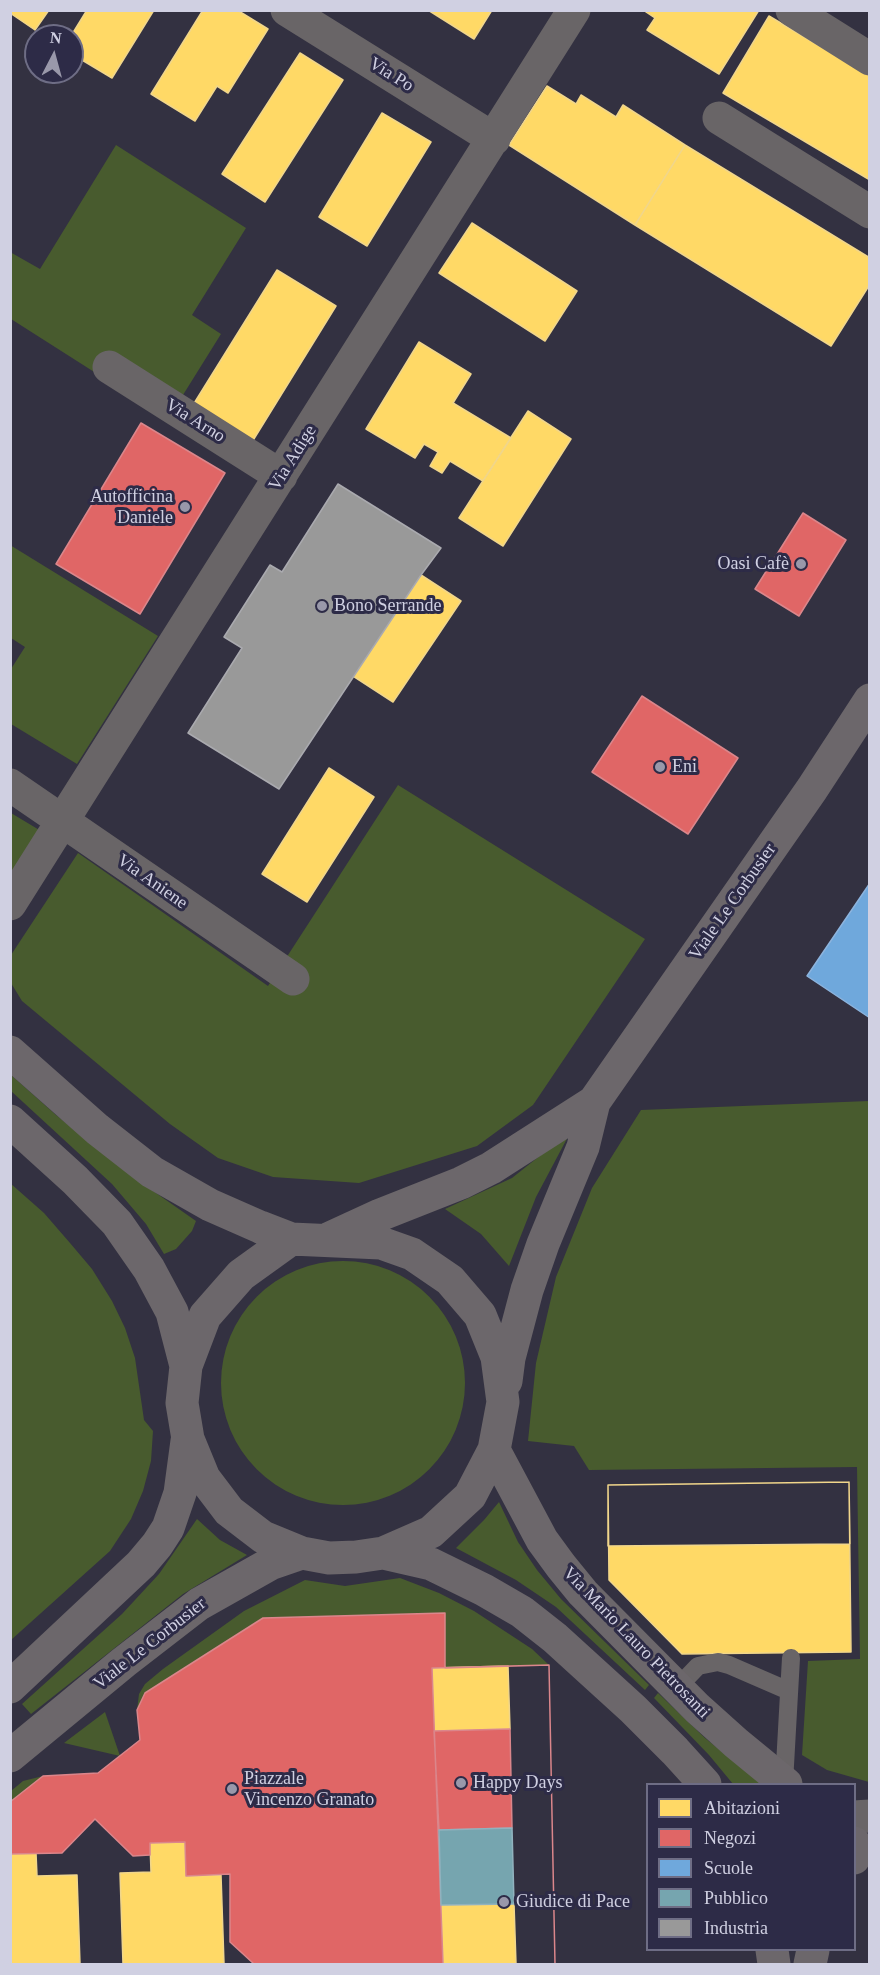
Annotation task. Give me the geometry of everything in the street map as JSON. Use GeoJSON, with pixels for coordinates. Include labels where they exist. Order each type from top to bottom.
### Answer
{"type":"FeatureCollection","features":[{"type":"Feature","properties":{"kind":"street","name":"Via Po"},"geometry":{"type":"LineString","coordinates":[[288,10],[494,140]]}},
{"type":"Feature","properties":{"kind":"street","name":"Via Adige"},"geometry":{"type":"LineString","coordinates":[[10,904],[574,10]]}},
{"type":"Feature","properties":{"kind":"street"},"geometry":{"type":"LineString","coordinates":[[792,10],[870,58]]}},
{"type":"Feature","properties":{"kind":"street"},"geometry":{"type":"LineString","coordinates":[[719,118],[870,212]]}},
{"type":"Feature","properties":{"kind":"street","name":"Via Arno"},"geometry":{"type":"LineString","coordinates":[[109,367],[281,476]]}},
{"type":"Feature","properties":{"kind":"street","name":"Viale Le Corbusier"},"geometry":{"type":"LineString","coordinates":[[383,1553],[431,1532],[470,1496],[494,1450],[517,1323],[543,1245],[583,1147],[594,1102],[812,789],[870,700]]}},
{"type":"Feature","properties":{"kind":"street","name":"Via Aniene"},"geometry":{"type":"LineString","coordinates":[[10,785],[293,979]]}},
{"type":"Feature","properties":{"kind":"street"},"geometry":{"type":"LineString","coordinates":[[10,1052],[97,1129],[152,1172],[210,1204],[291,1239],[381,1243],[412,1254],[450,1280],[480,1315],[497,1357],[503,1402]]}},
{"type":"Feature","properties":{"kind":"street","name":"Viale Le Corbusier"},"geometry":{"type":"LineString","coordinates":[[328,1239],[491,1168],[594,1102]]}},
{"type":"Feature","properties":{"kind":"street"},"geometry":{"type":"LineString","coordinates":[[10,1121],[75,1180],[123,1232],[149,1269],[172,1312],[186,1366]]}},
{"type":"Feature","properties":{"kind":"street"},"geometry":{"type":"LineString","coordinates":[[291,1239],[241,1275],[206,1316],[186,1366],[182,1403],[188,1439],[204,1478],[229,1511],[263,1537],[302,1553],[329,1558],[383,1553],[432,1564],[484,1590],[522,1612],[555,1638],[633,1709],[703,1783]]}},
{"type":"Feature","properties":{"kind":"street"},"geometry":{"type":"LineString","coordinates":[[10,1687],[141,1564],[157,1545],[168,1528],[180,1493],[188,1439]]}},
{"type":"Feature","properties":{"kind":"street","name":"Via Mario Lauro Pietrosanti"},"geometry":{"type":"LineString","coordinates":[[494,1450],[520,1501],[561,1566],[583,1593],[677,1688],[736,1743],[784,1783]]}},
{"type":"Feature","properties":{"kind":"street","name":"Viale Le Corbusier"},"geometry":{"type":"LineString","coordinates":[[10,1756],[124,1662],[199,1604],[247,1575],[302,1553]]}},
{"type":"Feature","properties":{"kind":"lane"},"geometry":{"type":"LineString","coordinates":[[785,1783],[791,1658]]}},
{"type":"Feature","properties":{"kind":"lane"},"geometry":{"type":"LineString","coordinates":[[677,1688],[698,1666],[718,1662],[789,1691]]}},
{"type":"Feature","properties":{"kind":"green space"},"geometry":{"type":"Polygon","coordinates":[[[116,145],[246,228],[192,315],[221,334],[168,419],[11,319],[10,252],[40,269],[116,145]]]}},
{"type":"Feature","properties":{"kind":"green space"},"geometry":{"type":"Polygon","coordinates":[[[10,545],[158,636],[77,764],[11,724],[11,669],[25,647],[11,638],[10,545]]]}},
{"type":"Feature","properties":{"kind":"green space"},"geometry":{"type":"Polygon","coordinates":[[[398,785],[645,939],[533,1105],[477,1146],[359,1183],[273,1177],[218,1158],[170,1124],[22,1001],[11,983],[11,955],[78,853],[268,986],[398,785]]]}},
{"type":"Feature","properties":{"kind":"green space"},"geometry":{"type":"Polygon","coordinates":[[[11,813],[41,831],[11,879],[11,813]]]}},
{"type":"Feature","properties":{"kind":"green space"},"geometry":{"type":"Polygon","coordinates":[[[10,1074],[56,1115],[136,1179],[196,1221],[192,1231],[176,1249],[164,1254],[146,1224],[112,1184],[11,1091],[10,1074]]]}},
{"type":"Feature","properties":{"kind":"green space"},"geometry":{"type":"Polygon","coordinates":[[[870,1101],[869,1782],[827,1770],[802,1755],[808,1661],[860,1659],[857,1467],[589,1470],[574,1446],[528,1441],[536,1363],[556,1277],[592,1188],[641,1110],[870,1101]]]}},
{"type":"Feature","properties":{"kind":"green space"},"geometry":{"type":"Polygon","coordinates":[[[571,1131],[536,1197],[509,1266],[481,1234],[445,1209],[512,1178],[571,1131]]]}},
{"type":"Feature","properties":{"kind":"green space"},"geometry":{"type":"Polygon","coordinates":[[[10,1183],[44,1213],[70,1243],[92,1269],[112,1301],[125,1328],[135,1358],[144,1420],[153,1431],[151,1461],[143,1491],[131,1519],[110,1551],[11,1640],[10,1183]]]}},
{"type":"Feature","properties":{"kind":"green space"},"geometry":{"type":"Polygon","coordinates":[[[343,1261],[367,1264],[390,1271],[411,1282],[429,1297],[444,1315],[455,1336],[462,1359],[465,1383],[462,1407],[455,1430],[444,1451],[429,1469],[411,1484],[390,1495],[367,1502],[343,1505],[319,1502],[296,1495],[275,1484],[257,1469],[242,1451],[231,1430],[224,1407],[221,1383],[224,1359],[231,1336],[242,1315],[257,1297],[275,1282],[296,1271],[319,1264],[343,1261]]]}},
{"type":"Feature","properties":{"kind":"green space"},"geometry":{"type":"Polygon","coordinates":[[[499,1502],[518,1542],[537,1570],[561,1599],[649,1685],[645,1690],[556,1607],[516,1580],[456,1548],[499,1502]]]}},
{"type":"Feature","properties":{"kind":"green space"},"geometry":{"type":"Polygon","coordinates":[[[197,1519],[220,1540],[247,1555],[183,1594],[31,1714],[22,1704],[122,1614],[159,1574],[197,1519]]]}},
{"type":"Feature","properties":{"kind":"green space"},"geometry":{"type":"Polygon","coordinates":[[[400,1578],[439,1593],[474,1611],[532,1649],[549,1665],[445,1668],[445,1613],[263,1618],[145,1693],[137,1710],[139,1694],[145,1684],[163,1669],[244,1611],[305,1580],[345,1586],[400,1578]]]}},
{"type":"Feature","properties":{"kind":"green space"},"geometry":{"type":"Polygon","coordinates":[[[658,1693],[705,1738],[761,1783],[732,1783],[709,1755],[654,1698],[658,1693]]]}},
{"type":"Feature","properties":{"kind":"green space"},"geometry":{"type":"Polygon","coordinates":[[[105,1712],[120,1756],[64,1743],[105,1712]]]}},
{"type":"Feature","properties":{"kind":"green space"},"geometry":{"type":"Polygon","coordinates":[[[43,1776],[11,1802],[11,1791],[23,1781],[43,1776]]]}},
{"type":"Feature","properties":{"kind":"building: Abitazioni"},"geometry":{"type":"Polygon","coordinates":[[[10,10],[49,10],[39,24],[26,24],[10,13],[10,10]]]}},
{"type":"Feature","properties":{"kind":"building: Abitazioni"},"geometry":{"type":"Polygon","coordinates":[[[87,10],[154,10],[112,78],[84,61],[84,24],[78,24],[87,10]]]}},
{"type":"Feature","properties":{"kind":"building: Abitazioni"},"geometry":{"type":"Polygon","coordinates":[[[203,10],[237,10],[268,29],[228,93],[217,86],[195,121],[151,94],[203,10]]]}},
{"type":"Feature","properties":{"kind":"building: Abitazioni"},"geometry":{"type":"Polygon","coordinates":[[[428,10],[492,10],[474,39],[428,10]]]}},
{"type":"Feature","properties":{"kind":"building: Abitazioni"},"geometry":{"type":"Polygon","coordinates":[[[643,10],[759,10],[719,74],[647,30],[655,18],[643,10]]]}},
{"type":"Feature","properties":{"kind":"building: Abitazioni"},"geometry":{"type":"Polygon","coordinates":[[[769,16],[870,76],[870,180],[723,93],[769,16]]]}},
{"type":"Feature","properties":{"kind":"building: Abitazioni"},"geometry":{"type":"Polygon","coordinates":[[[300,53],[343,80],[265,202],[222,174],[300,53]]]}},
{"type":"Feature","properties":{"kind":"building: Abitazioni"},"geometry":{"type":"Polygon","coordinates":[[[547,86],[576,104],[581,95],[616,117],[623,105],[685,145],[635,225],[509,145],[547,86]]]}},
{"type":"Feature","properties":{"kind":"building: Abitazioni"},"geometry":{"type":"Polygon","coordinates":[[[382,113],[431,142],[367,246],[319,217],[382,113]]]}},
{"type":"Feature","properties":{"kind":"building: Abitazioni"},"geometry":{"type":"Polygon","coordinates":[[[685,145],[870,258],[870,284],[831,346],[635,225],[685,145]]]}},
{"type":"Feature","properties":{"kind":"building: Abitazioni"},"geometry":{"type":"Polygon","coordinates":[[[472,223],[577,291],[545,341],[439,273],[472,223]]]}},
{"type":"Feature","properties":{"kind":"building: Abitazioni"},"geometry":{"type":"Polygon","coordinates":[[[277,270],[336,306],[252,442],[193,405],[277,270]]]}},
{"type":"Feature","properties":{"kind":"building: Abitazioni"},"geometry":{"type":"Polygon","coordinates":[[[419,342],[471,374],[453,403],[511,438],[483,481],[450,461],[442,473],[430,466],[438,452],[424,444],[415,458],[366,429],[419,342]]]}},
{"type":"Feature","properties":{"kind":"building: Abitazioni"},"geometry":{"type":"Polygon","coordinates":[[[528,411],[571,439],[503,546],[459,518],[528,411]]]}},
{"type":"Feature","properties":{"kind":"building: Abitazioni"},"geometry":{"type":"Polygon","coordinates":[[[421,575],[461,601],[393,702],[353,676],[421,575]]]}},
{"type":"Feature","properties":{"kind":"building: Abitazioni"},"geometry":{"type":"Polygon","coordinates":[[[329,768],[374,797],[307,902],[262,874],[329,768]]]}},
{"type":"Feature","properties":{"kind":"building: Abitazioni"},"geometry":{"type":"Polygon","coordinates":[[[849,1482],[851,1652],[682,1654],[609,1580],[608,1485],[849,1482]]]}},
{"type":"Feature","properties":{"kind":"building: Abitazioni"},"geometry":{"type":"Polygon","coordinates":[[[849,1482],[850,1544],[608,1546],[608,1485],[849,1482]]]}},
{"type":"Feature","properties":{"kind":"building: Abitazioni"},"geometry":{"type":"Polygon","coordinates":[[[508,1666],[510,1729],[434,1731],[432,1668],[508,1666]]]}},
{"type":"Feature","properties":{"kind":"building: Abitazioni"},"geometry":{"type":"Polygon","coordinates":[[[185,1842],[186,1876],[221,1875],[224,1964],[123,1964],[120,1873],[151,1872],[150,1843],[185,1842]]]}},
{"type":"Feature","properties":{"kind":"building: Abitazioni"},"geometry":{"type":"Polygon","coordinates":[[[36,1853],[37,1876],[77,1875],[80,1964],[10,1964],[10,1854],[36,1853]]]}},
{"type":"Feature","properties":{"kind":"building: Abitazioni"},"geometry":{"type":"Polygon","coordinates":[[[514,1904],[516,1964],[443,1964],[441,1905],[514,1904]]]}},
{"type":"Feature","properties":{"kind":"building: Negozi"},"geometry":{"type":"Polygon","coordinates":[[[141,423],[225,473],[140,614],[56,564],[141,423]]]}},
{"type":"Feature","properties":{"kind":"building: Negozi","name":"Oasi Cafè"},"geometry":{"type":"Polygon","coordinates":[[[803,513],[846,540],[799,616],[755,589],[803,513]]]}},
{"type":"Feature","properties":{"kind":"building: Negozi"},"geometry":{"type":"Polygon","coordinates":[[[642,696],[738,758],[688,834],[592,772],[642,696]]]}},
{"type":"Feature","properties":{"kind":"building: Negozi","name":"Piazzale Vincenzo Granato"},"geometry":{"type":"Polygon","coordinates":[[[445,1613],[445,1668],[549,1665],[555,1964],[10,1964],[10,1802],[43,1776],[98,1773],[140,1740],[137,1710],[145,1693],[263,1618],[445,1613]]]}},
{"type":"Feature","properties":{"kind":"building: Negozi"},"geometry":{"type":"Polygon","coordinates":[[[549,1665],[555,1964],[443,1964],[432,1668],[549,1665]]]}},
{"type":"Feature","properties":{"kind":"building: Negozi"},"geometry":{"type":"Polygon","coordinates":[[[510,1729],[512,1828],[439,1830],[434,1731],[510,1729]]]}},
{"type":"Feature","properties":{"kind":"building: Negozi"},"geometry":{"type":"Polygon","coordinates":[[[95,1819],[133,1856],[150,1855],[150,1843],[185,1842],[186,1876],[230,1874],[230,1942],[254,1964],[10,1964],[10,1854],[62,1853],[95,1819]]]}},
{"type":"Feature","properties":{"kind":"building: Scuole"},"geometry":{"type":"Polygon","coordinates":[[[870,883],[870,1018],[807,976],[870,883]]]}},
{"type":"Feature","properties":{"kind":"building: Pubblico"},"geometry":{"type":"Polygon","coordinates":[[[512,1828],[514,1904],[441,1905],[439,1830],[512,1828]]]}},
{"type":"Feature","properties":{"kind":"building: Industria","name":"Bono Serrande"},"geometry":{"type":"Polygon","coordinates":[[[338,484],[441,548],[279,789],[188,733],[242,648],[224,637],[270,565],[282,572],[338,484]]]}},
{"type":"Feature","properties":{"kind":"place","name":"Autofficina Daniele"},"geometry":{"type":"Point","coordinates":[185,507]}},
{"type":"Feature","properties":{"kind":"place","name":"Oasi Cafè"},"geometry":{"type":"Point","coordinates":[801,564]}},
{"type":"Feature","properties":{"kind":"place","name":"Bono Serrande"},"geometry":{"type":"Point","coordinates":[322,606]}},
{"type":"Feature","properties":{"kind":"place","name":"Eni"},"geometry":{"type":"Point","coordinates":[660,767]}},
{"type":"Feature","properties":{"kind":"place","name":"Happy Days"},"geometry":{"type":"Point","coordinates":[461,1783]}},
{"type":"Feature","properties":{"kind":"place","name":"Piazzale Vincenzo Granato"},"geometry":{"type":"Point","coordinates":[232,1789]}},
{"type":"Feature","properties":{"kind":"place","name":"Giudice di Pace"},"geometry":{"type":"Point","coordinates":[504,1902]}}]}
